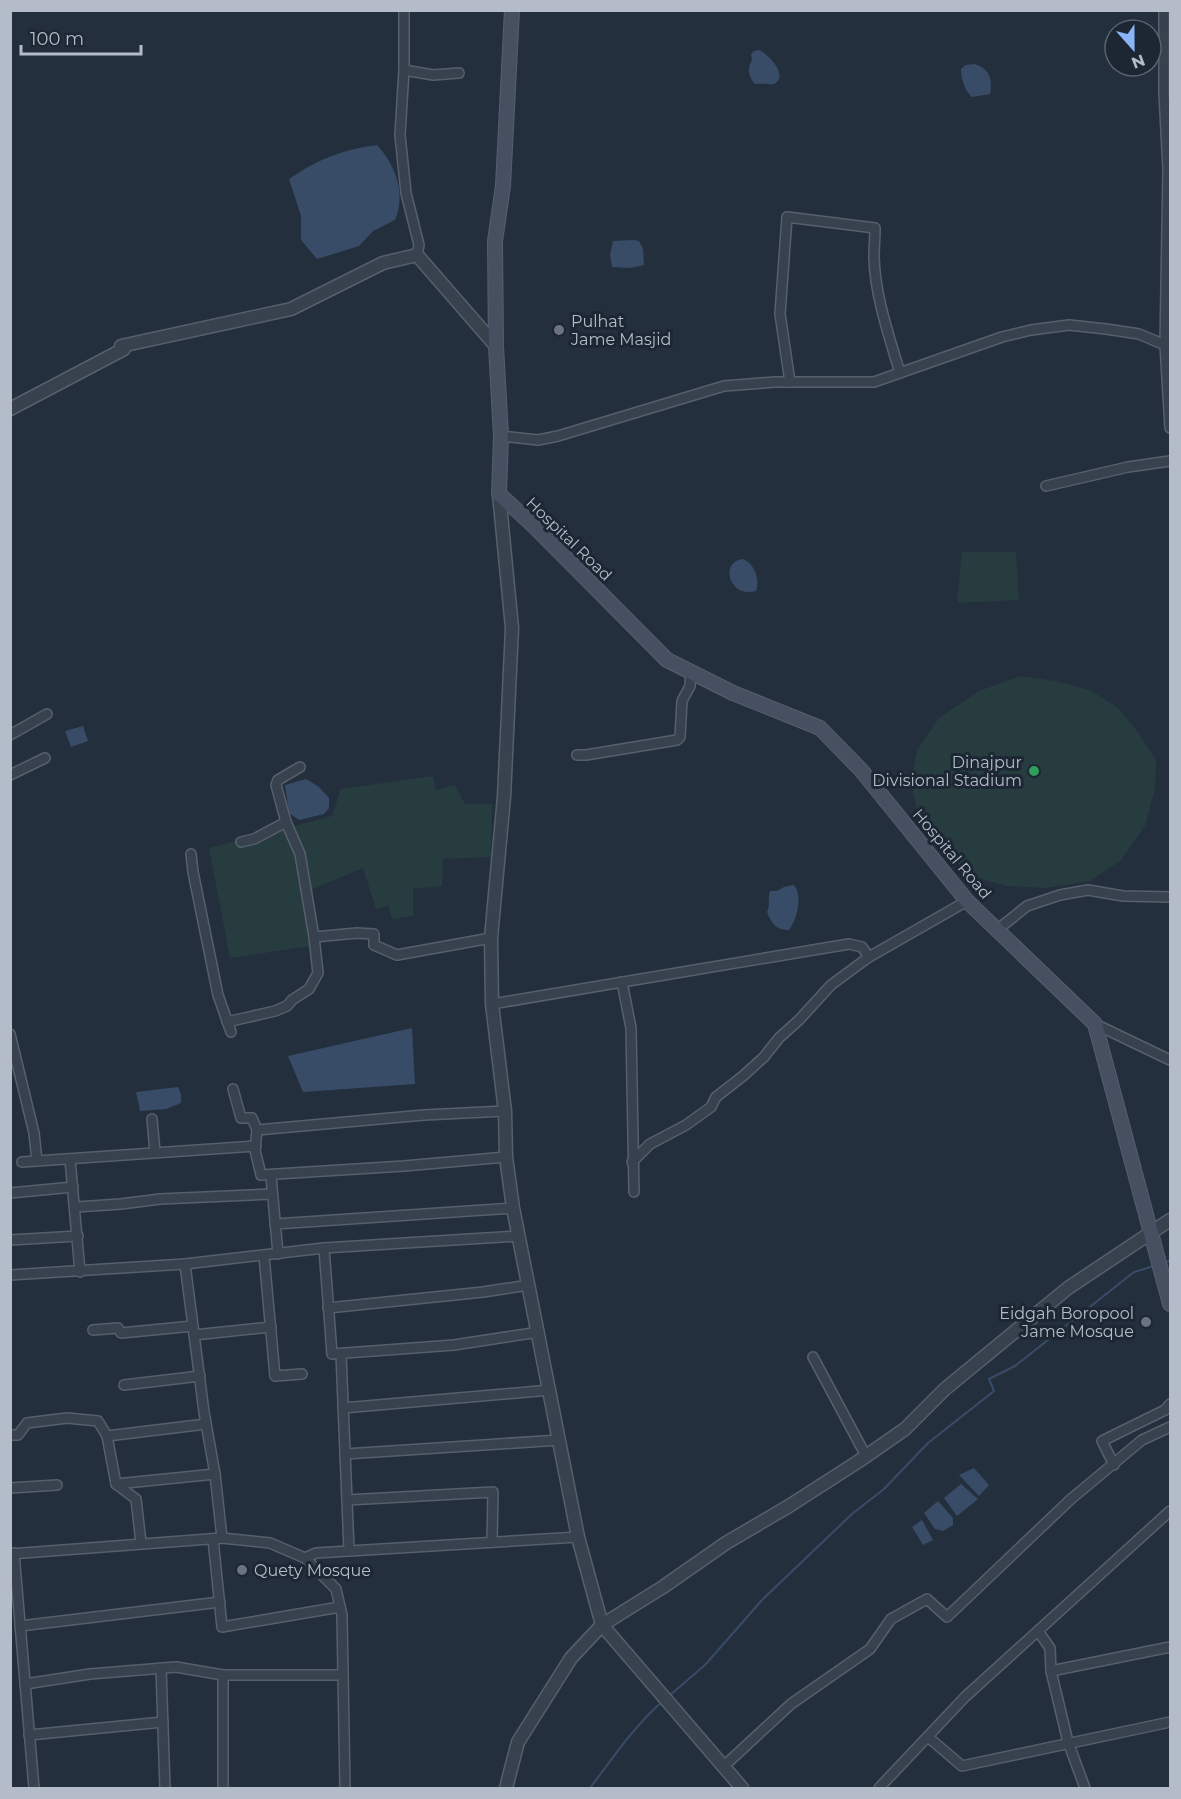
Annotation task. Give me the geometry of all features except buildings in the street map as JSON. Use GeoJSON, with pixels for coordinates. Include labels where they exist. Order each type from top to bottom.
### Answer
{"type":"FeatureCollection","features":[{"type":"Feature","properties":{"kind":"main road"},"geometry":{"type":"LineString","coordinates":[[499,494],[501,436],[496,346],[495,241],[503,186],[512,10]]}},
{"type":"Feature","properties":{"kind":"main road","name":"Hospital Road"},"geometry":{"type":"LineString","coordinates":[[499,494],[534,526],[667,660],[733,693],[820,728],[861,770],[967,901],[1095,1024]]}},
{"type":"Feature","properties":{"kind":"main road"},"geometry":{"type":"LineString","coordinates":[[1095,1024],[1170,1304]]}},
{"type":"Feature","properties":{"kind":"street"},"geometry":{"type":"LineString","coordinates":[[405,10],[400,135],[406,193],[419,245],[417,255]]}},
{"type":"Feature","properties":{"kind":"street"},"geometry":{"type":"LineString","coordinates":[[1164,10],[1168,169],[1165,345],[1170,428]]}},
{"type":"Feature","properties":{"kind":"street"},"geometry":{"type":"LineString","coordinates":[[404,70],[433,75],[459,73]]}},
{"type":"Feature","properties":{"kind":"street"},"geometry":{"type":"LineString","coordinates":[[790,382],[780,314],[787,217],[875,228],[874,258],[879,287],[887,329],[900,373]]}},
{"type":"Feature","properties":{"kind":"street"},"geometry":{"type":"LineString","coordinates":[[417,255],[496,346]]}},
{"type":"Feature","properties":{"kind":"street"},"geometry":{"type":"LineString","coordinates":[[10,409],[123,349],[121,346],[291,309],[383,264],[417,255]]}},
{"type":"Feature","properties":{"kind":"street"},"geometry":{"type":"LineString","coordinates":[[501,436],[538,440],[558,436],[703,390],[724,386],[790,382],[874,382],[1002,337],[1050,327],[1069,326],[1139,334],[1165,345]]}},
{"type":"Feature","properties":{"kind":"street"},"geometry":{"type":"LineString","coordinates":[[1046,486],[1128,467],[1170,461]]}},
{"type":"Feature","properties":{"kind":"street"},"geometry":{"type":"LineString","coordinates":[[499,494],[512,627],[504,797],[491,938],[492,1004],[513,1208],[578,1537],[602,1625],[742,1788]]}},
{"type":"Feature","properties":{"kind":"street"},"geometry":{"type":"LineString","coordinates":[[577,755],[677,740],[680,737],[682,701],[690,686],[691,672]]}},
{"type":"Feature","properties":{"kind":"street"},"geometry":{"type":"LineString","coordinates":[[10,735],[47,714]]}},
{"type":"Feature","properties":{"kind":"street"},"geometry":{"type":"LineString","coordinates":[[10,775],[45,758]]}},
{"type":"Feature","properties":{"kind":"street"},"geometry":{"type":"LineString","coordinates":[[227,1022],[287,1006],[309,989],[318,973],[300,854],[286,822],[276,785],[278,780],[300,767]]}},
{"type":"Feature","properties":{"kind":"street"},"geometry":{"type":"LineString","coordinates":[[241,843],[254,839],[286,822]]}},
{"type":"Feature","properties":{"kind":"street"},"geometry":{"type":"LineString","coordinates":[[191,854],[218,995],[231,1032]]}},
{"type":"Feature","properties":{"kind":"street"},"geometry":{"type":"LineString","coordinates":[[997,930],[1027,906],[1060,895],[1088,890],[1123,896],[1170,897]]}},
{"type":"Feature","properties":{"kind":"street"},"geometry":{"type":"LineString","coordinates":[[632,1162],[650,1144],[686,1125],[711,1107],[716,1097],[764,1057],[779,1038],[831,985],[869,957],[967,901]]}},
{"type":"Feature","properties":{"kind":"street"},"geometry":{"type":"LineString","coordinates":[[314,937],[374,934],[374,945],[397,955],[491,938]]}},
{"type":"Feature","properties":{"kind":"street"},"geometry":{"type":"LineString","coordinates":[[492,1004],[849,944],[862,947],[869,957]]}},
{"type":"Feature","properties":{"kind":"street"},"geometry":{"type":"LineString","coordinates":[[622,982],[631,1028],[634,1192]]}},
{"type":"Feature","properties":{"kind":"street"},"geometry":{"type":"LineString","coordinates":[[1095,1024],[1170,1060]]}},
{"type":"Feature","properties":{"kind":"street"},"geometry":{"type":"LineString","coordinates":[[10,1034],[32,1124],[37,1161]]}},
{"type":"Feature","properties":{"kind":"street"},"geometry":{"type":"LineString","coordinates":[[233,1089],[241,1118],[252,1118],[257,1130],[256,1146],[261,1175],[506,1157]]}},
{"type":"Feature","properties":{"kind":"street"},"geometry":{"type":"LineString","coordinates":[[257,1130],[424,1115],[504,1111]]}},
{"type":"Feature","properties":{"kind":"street"},"geometry":{"type":"LineString","coordinates":[[152,1119],[155,1152]]}},
{"type":"Feature","properties":{"kind":"street"},"geometry":{"type":"LineString","coordinates":[[22,1162],[256,1146]]}},
{"type":"Feature","properties":{"kind":"street"},"geometry":{"type":"LineString","coordinates":[[70,1159],[80,1272]]}},
{"type":"Feature","properties":{"kind":"street"},"geometry":{"type":"LineString","coordinates":[[271,1176],[278,1254]]}},
{"type":"Feature","properties":{"kind":"street"},"geometry":{"type":"LineString","coordinates":[[10,1193],[73,1187]]}},
{"type":"Feature","properties":{"kind":"street"},"geometry":{"type":"LineString","coordinates":[[76,1207],[160,1198],[273,1194]]}},
{"type":"Feature","properties":{"kind":"street"},"geometry":{"type":"LineString","coordinates":[[275,1224],[513,1208]]}},
{"type":"Feature","properties":{"kind":"street"},"geometry":{"type":"LineString","coordinates":[[506,1788],[518,1742],[571,1658],[602,1625],[905,1429],[945,1389],[1068,1288],[1170,1220]]}},
{"type":"Feature","properties":{"kind":"street"},"geometry":{"type":"LineString","coordinates":[[10,1240],[78,1236]]}},
{"type":"Feature","properties":{"kind":"street"},"geometry":{"type":"LineString","coordinates":[[10,1275],[185,1264],[324,1248],[519,1236]]}},
{"type":"Feature","properties":{"kind":"street"},"geometry":{"type":"LineString","coordinates":[[324,1248],[332,1354],[454,1345],[539,1332]]}},
{"type":"Feature","properties":{"kind":"street"},"geometry":{"type":"LineString","coordinates":[[264,1256],[275,1376],[302,1374]]}},
{"type":"Feature","properties":{"kind":"street"},"geometry":{"type":"LineString","coordinates":[[185,1264],[206,1424],[215,1474],[222,1627],[340,1607]]}},
{"type":"Feature","properties":{"kind":"street"},"geometry":{"type":"LineString","coordinates":[[328,1308],[530,1285]]}},
{"type":"Feature","properties":{"kind":"street"},"geometry":{"type":"LineString","coordinates":[[93,1330],[118,1328],[121,1334],[271,1327]]}},
{"type":"Feature","properties":{"kind":"street"},"geometry":{"type":"LineString","coordinates":[[341,1354],[349,1550]]}},
{"type":"Feature","properties":{"kind":"street"},"geometry":{"type":"LineString","coordinates":[[813,1357],[866,1456]]}},
{"type":"Feature","properties":{"kind":"street"},"geometry":{"type":"LineString","coordinates":[[124,1385],[200,1376]]}},
{"type":"Feature","properties":{"kind":"street"},"geometry":{"type":"LineString","coordinates":[[343,1408],[550,1390]]}},
{"type":"Feature","properties":{"kind":"street"},"geometry":{"type":"LineString","coordinates":[[1114,1465],[1102,1441],[1166,1410],[1170,1404]]}},
{"type":"Feature","properties":{"kind":"street"},"geometry":{"type":"LineString","coordinates":[[10,1435],[18,1435],[27,1423],[66,1418],[98,1421],[107,1436],[116,1484],[136,1499],[141,1543]]}},
{"type":"Feature","properties":{"kind":"street"},"geometry":{"type":"LineString","coordinates":[[107,1436],[206,1424]]}},
{"type":"Feature","properties":{"kind":"street"},"geometry":{"type":"LineString","coordinates":[[723,1767],[791,1704],[870,1649],[891,1619],[927,1599],[947,1617],[1071,1499],[1142,1440],[1170,1427]]}},
{"type":"Feature","properties":{"kind":"street"},"geometry":{"type":"LineString","coordinates":[[345,1454],[560,1440]]}},
{"type":"Feature","properties":{"kind":"street"},"geometry":{"type":"LineString","coordinates":[[116,1484],[215,1474]]}},
{"type":"Feature","properties":{"kind":"street"},"geometry":{"type":"LineString","coordinates":[[10,1488],[57,1485]]}},
{"type":"Feature","properties":{"kind":"street"},"geometry":{"type":"LineString","coordinates":[[347,1500],[493,1492],[492,1542]]}},
{"type":"Feature","properties":{"kind":"street"},"geometry":{"type":"LineString","coordinates":[[879,1788],[965,1697],[1170,1511]]}},
{"type":"Feature","properties":{"kind":"street"},"geometry":{"type":"LineString","coordinates":[[304,1558],[316,1553],[349,1550],[578,1537]]}},
{"type":"Feature","properties":{"kind":"street"},"geometry":{"type":"LineString","coordinates":[[34,1788],[12,1553],[217,1539],[270,1543],[304,1558],[336,1589],[342,1615],[345,1788]]}},
{"type":"Feature","properties":{"kind":"street"},"geometry":{"type":"LineString","coordinates":[[20,1626],[220,1602]]}},
{"type":"Feature","properties":{"kind":"street"},"geometry":{"type":"LineString","coordinates":[[1038,1631],[1050,1648],[1051,1671],[1068,1743],[1085,1788]]}},
{"type":"Feature","properties":{"kind":"street"},"geometry":{"type":"LineString","coordinates":[[10,1644],[21,1643]]}},
{"type":"Feature","properties":{"kind":"street"},"geometry":{"type":"LineString","coordinates":[[1051,1671],[1170,1647]]}},
{"type":"Feature","properties":{"kind":"street"},"geometry":{"type":"LineString","coordinates":[[25,1684],[90,1674],[176,1666],[224,1675],[343,1675]]}},
{"type":"Feature","properties":{"kind":"street"},"geometry":{"type":"LineString","coordinates":[[161,1668],[165,1788]]}},
{"type":"Feature","properties":{"kind":"street"},"geometry":{"type":"LineString","coordinates":[[222,1788],[224,1675]]}},
{"type":"Feature","properties":{"kind":"street"},"geometry":{"type":"LineString","coordinates":[[29,1735],[163,1722]]}},
{"type":"Feature","properties":{"kind":"street"},"geometry":{"type":"LineString","coordinates":[[928,1737],[962,1766],[1170,1722]]}},
{"type":"Feature","properties":{"kind":"green space"},"geometry":{"type":"Polygon","coordinates":[[[962,552],[1016,552],[1019,600],[957,603],[962,552]]]}},
{"type":"Feature","properties":{"kind":"green space","name":"Dinajpur Divisional Stadium"},"geometry":{"type":"Polygon","coordinates":[[[1020,676],[1056,681],[1090,690],[1118,708],[1135,728],[1156,760],[1155,789],[1145,826],[1121,860],[1090,881],[1046,888],[1007,886],[973,877],[942,849],[920,824],[911,782],[917,750],[939,718],[979,691],[1020,676]]]}},
{"type":"Feature","properties":{"kind":"green space"},"geometry":{"type":"Polygon","coordinates":[[[433,776],[436,790],[455,785],[465,804],[492,804],[491,857],[443,859],[442,886],[413,889],[413,916],[392,919],[388,905],[376,909],[363,868],[313,889],[317,945],[230,958],[209,848],[332,816],[341,789],[433,776]]]}},
{"type":"Feature","properties":{"kind":"water"},"geometry":{"type":"Polygon","coordinates":[[[759,50],[776,65],[780,76],[774,84],[755,84],[751,78],[749,66],[752,60],[751,54],[759,50]]]}},
{"type":"Feature","properties":{"kind":"water"},"geometry":{"type":"Polygon","coordinates":[[[974,64],[983,68],[989,75],[990,94],[972,97],[965,88],[961,69],[966,65],[974,64]]]}},
{"type":"Feature","properties":{"kind":"water"},"geometry":{"type":"Polygon","coordinates":[[[377,145],[384,153],[397,180],[400,200],[395,220],[373,231],[359,246],[317,259],[301,240],[301,216],[289,179],[331,156],[377,145]]]}},
{"type":"Feature","properties":{"kind":"water"},"geometry":{"type":"Polygon","coordinates":[[[613,241],[639,241],[643,249],[644,265],[631,268],[612,267],[610,255],[613,241]]]}},
{"type":"Feature","properties":{"kind":"water"},"geometry":{"type":"Polygon","coordinates":[[[743,559],[756,573],[756,591],[739,590],[730,579],[731,566],[743,559]]]}},
{"type":"Feature","properties":{"kind":"water"},"geometry":{"type":"Polygon","coordinates":[[[83,726],[88,741],[71,747],[65,731],[83,726]]]}},
{"type":"Feature","properties":{"kind":"water"},"geometry":{"type":"Polygon","coordinates":[[[306,779],[319,787],[329,798],[329,808],[324,814],[299,820],[289,813],[285,785],[306,779]]]}},
{"type":"Feature","properties":{"kind":"water"},"geometry":{"type":"Polygon","coordinates":[[[794,885],[798,895],[796,914],[789,930],[781,929],[773,923],[767,912],[770,891],[794,885]]]}},
{"type":"Feature","properties":{"kind":"water"},"geometry":{"type":"Polygon","coordinates":[[[412,1028],[415,1084],[303,1092],[288,1056],[412,1028]]]}},
{"type":"Feature","properties":{"kind":"water"},"geometry":{"type":"Polygon","coordinates":[[[178,1087],[181,1103],[166,1109],[140,1111],[136,1092],[178,1087]]]}},
{"type":"Feature","properties":{"kind":"water"},"geometry":{"type":"Polygon","coordinates":[[[974,1468],[989,1485],[979,1496],[959,1475],[974,1468]]]}},
{"type":"Feature","properties":{"kind":"water"},"geometry":{"type":"Polygon","coordinates":[[[961,1484],[978,1499],[957,1516],[944,1498],[961,1484]]]}},
{"type":"Feature","properties":{"kind":"water"},"geometry":{"type":"Polygon","coordinates":[[[938,1501],[953,1518],[953,1525],[943,1531],[935,1529],[924,1513],[938,1501]]]}},
{"type":"Feature","properties":{"kind":"water"},"geometry":{"type":"Polygon","coordinates":[[[922,1520],[933,1540],[923,1545],[912,1527],[922,1520]]]}},
{"type":"Feature","properties":{"kind":"waterway"},"geometry":{"type":"LineString","coordinates":[[1165,1263],[1170,1260]]}},
{"type":"Feature","properties":{"kind":"waterway"},"geometry":{"type":"LineString","coordinates":[[669,1696],[705,1665],[762,1600],[852,1514],[884,1489],[928,1443],[994,1391],[989,1379],[1015,1366],[1134,1272],[1154,1266]]}},
{"type":"Feature","properties":{"kind":"waterway"},"geometry":{"type":"LineString","coordinates":[[590,1788],[633,1732],[663,1701]]}},
{"type":"Feature","properties":{"kind":"place","name":"Pulhat Jame Masjid"},"geometry":{"type":"Point","coordinates":[559,330]}},
{"type":"Feature","properties":{"kind":"place","name":"Dinajpur Divisional Stadium"},"geometry":{"type":"Point","coordinates":[1034,771]}},
{"type":"Feature","properties":{"kind":"place","name":"Eidgah Boropool Jame Mosque"},"geometry":{"type":"Point","coordinates":[1146,1322]}},
{"type":"Feature","properties":{"kind":"place","name":"Quety Mosque"},"geometry":{"type":"Point","coordinates":[242,1570]}}]}
